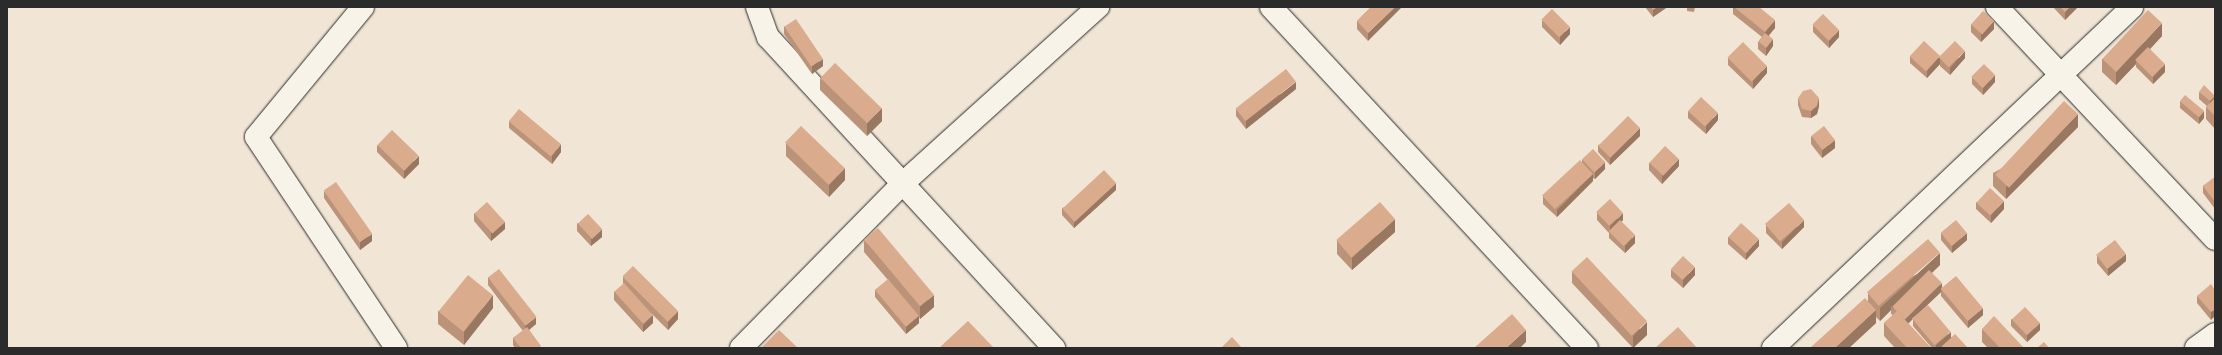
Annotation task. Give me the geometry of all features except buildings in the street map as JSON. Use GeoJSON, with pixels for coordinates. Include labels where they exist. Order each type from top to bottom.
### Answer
{"type":"FeatureCollection","features":[{"type":"Feature","properties":{"kind":"street"},"geometry":{"type":"LineString","coordinates":[[363,7],[256,137],[396,348]]}},
{"type":"Feature","properties":{"kind":"street"},"geometry":{"type":"LineString","coordinates":[[757,7],[768,37],[901,185],[1054,348]]}},
{"type":"Feature","properties":{"kind":"street"},"geometry":{"type":"LineString","coordinates":[[741,348],[901,185],[1098,7]]}},
{"type":"Feature","properties":{"kind":"street"},"geometry":{"type":"LineString","coordinates":[[1270,7],[1587,348]]}},
{"type":"Feature","properties":{"kind":"street"},"geometry":{"type":"LineString","coordinates":[[1997,7],[2215,239]]}},
{"type":"Feature","properties":{"kind":"street"},"geometry":{"type":"LineString","coordinates":[[1773,348],[2132,7]]}},
{"type":"Feature","properties":{"kind":"street"},"geometry":{"type":"LineString","coordinates":[[2196,348],[2215,334]]}}]}
